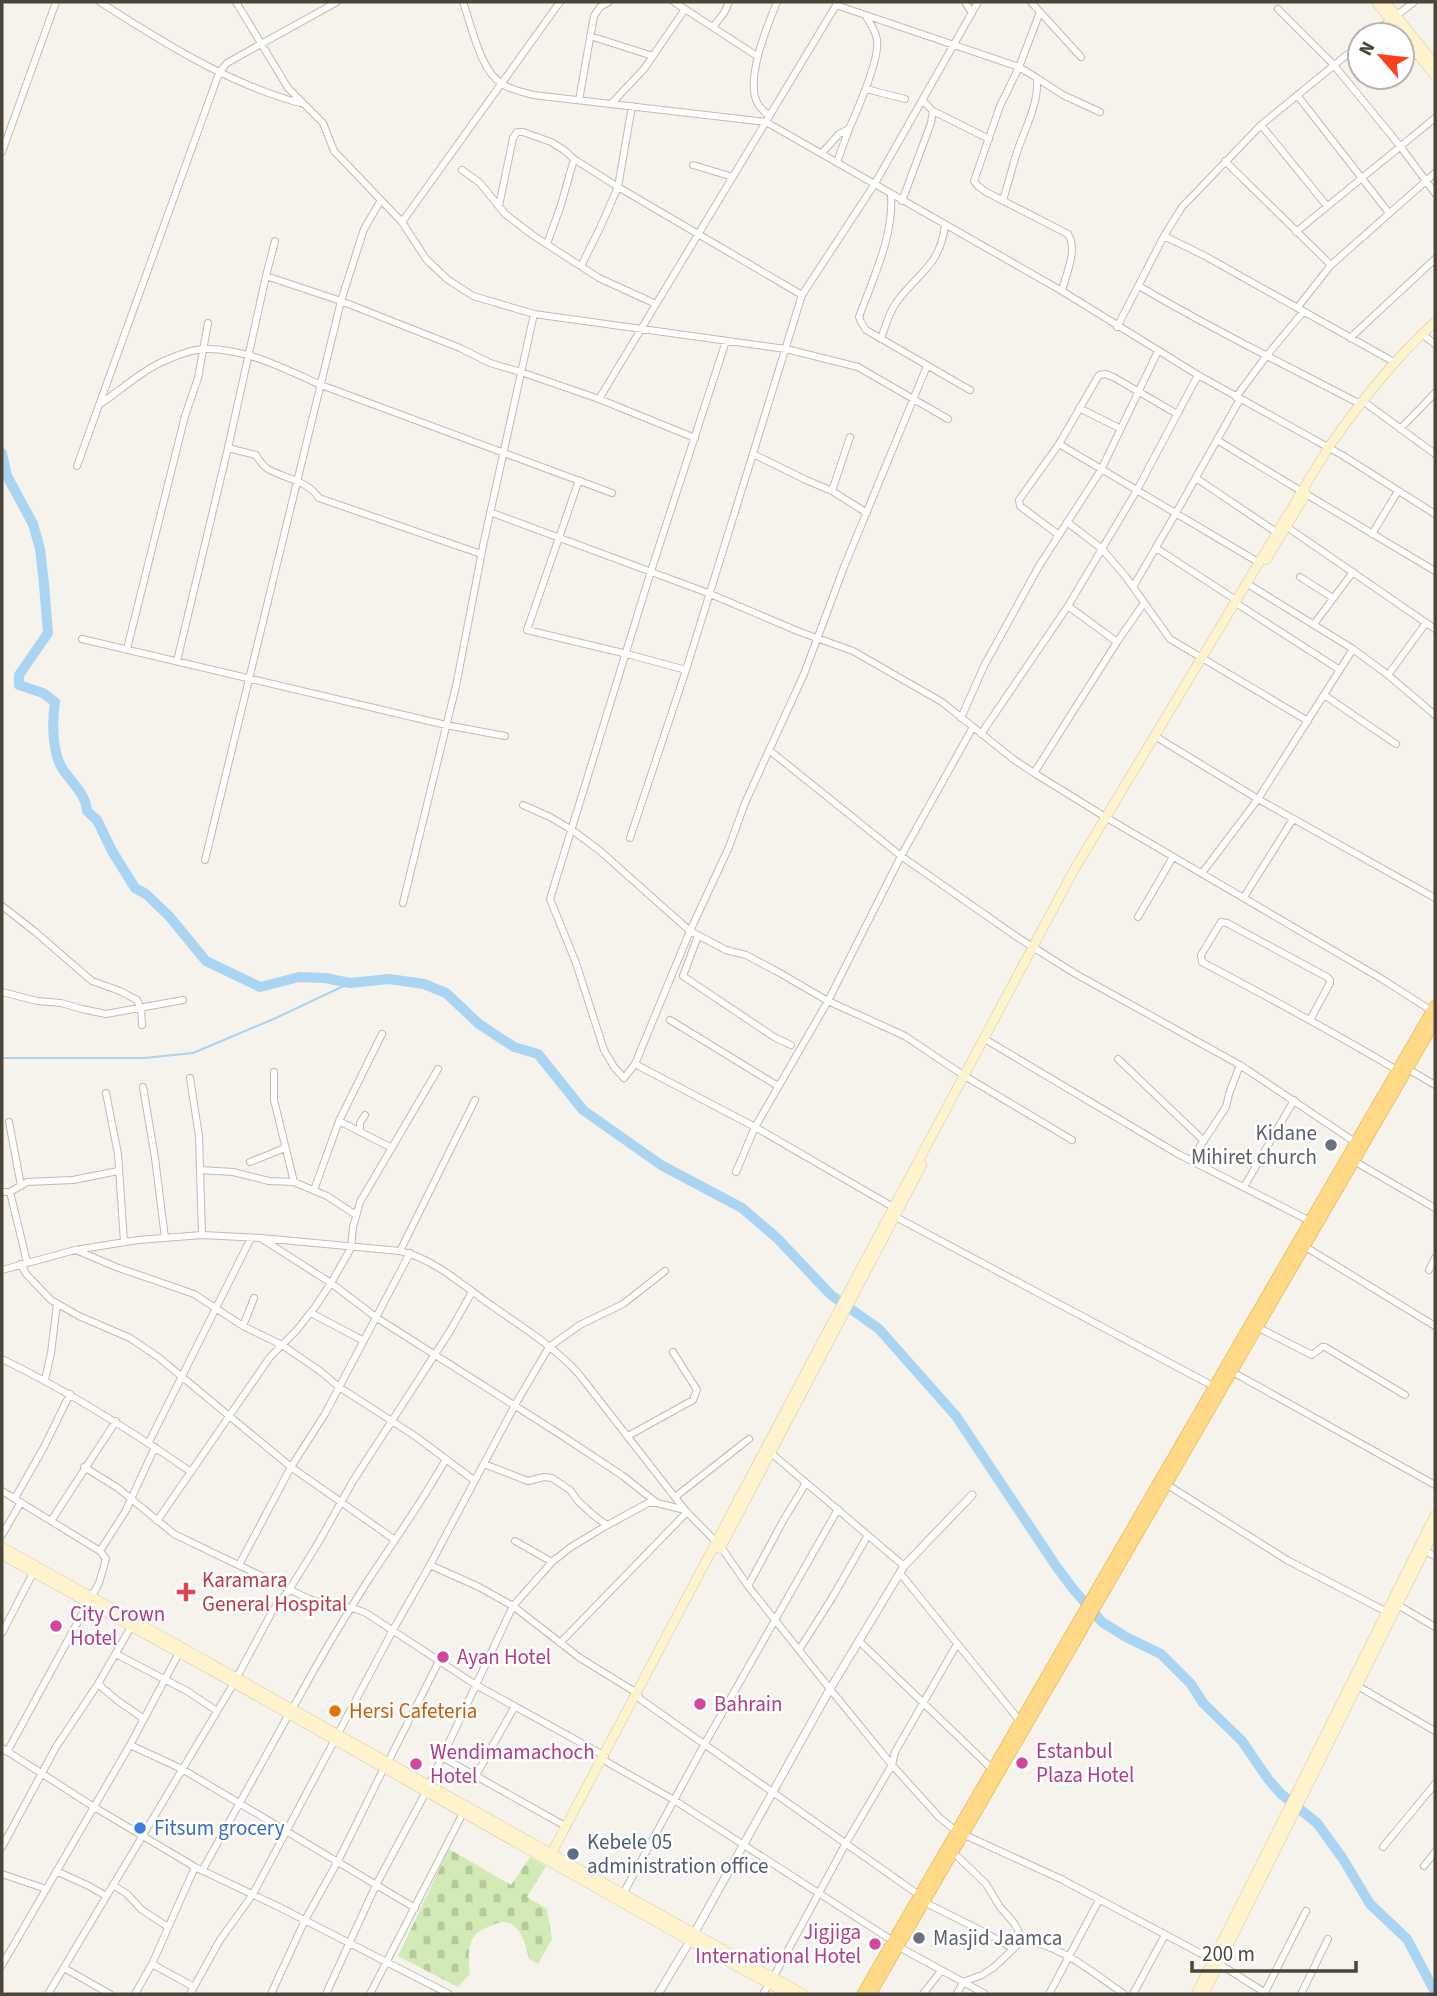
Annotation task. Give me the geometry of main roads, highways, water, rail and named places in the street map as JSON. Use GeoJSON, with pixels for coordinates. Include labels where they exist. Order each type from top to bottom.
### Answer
{"type":"FeatureCollection","features":[{"type":"Feature","properties":{"kind":"highway"},"geometry":{"type":"LineString","coordinates":[[871,1994],[896,1944],[1076,1632],[1213,1386],[1258,1327],[1354,1161],[1434,1010]]}},
{"type":"Feature","properties":{"kind":"highway"},"geometry":{"type":"LineString","coordinates":[[1097,1595],[1166,1484],[1356,1142],[1435,1023]]}},
{"type":"Feature","properties":{"kind":"highway"},"geometry":{"type":"LineString","coordinates":[[922,1898],[953,1852],[992,1769],[1076,1632]]}},
{"type":"Feature","properties":{"kind":"highway"},"geometry":{"type":"LineString","coordinates":[[862,1994],[896,1944]]}},
{"type":"Feature","properties":{"kind":"main road"},"geometry":{"type":"LineString","coordinates":[[1376,2],[1434,60]]}},
{"type":"Feature","properties":{"kind":"main road"},"geometry":{"type":"LineString","coordinates":[[1385,2],[1435,76]]}},
{"type":"Feature","properties":{"kind":"main road"},"geometry":{"type":"LineString","coordinates":[[1363,404],[1435,322]]}},
{"type":"Feature","properties":{"kind":"main road"},"geometry":{"type":"LineString","coordinates":[[552,1859],[965,1076],[1107,818],[1237,603],[1276,532],[1331,449],[1394,362],[1435,329]]}},
{"type":"Feature","properties":{"kind":"main road"},"geometry":{"type":"LineString","coordinates":[[1237,603],[1251,586],[1287,527],[1304,493]]}},
{"type":"Feature","properties":{"kind":"main road"},"geometry":{"type":"LineString","coordinates":[[1107,818],[1203,660]]}},
{"type":"Feature","properties":{"kind":"main road"},"geometry":{"type":"LineString","coordinates":[[965,1076],[988,1041],[1034,949]]}},
{"type":"Feature","properties":{"kind":"main road"},"geometry":{"type":"LineString","coordinates":[[719,1545],[771,1453],[828,1339]]}},
{"type":"Feature","properties":{"kind":"main road"},"geometry":{"type":"LineString","coordinates":[[1355,1684],[1435,1515]]}},
{"type":"Feature","properties":{"kind":"main road"},"geometry":{"type":"LineString","coordinates":[[1196,1994],[1216,1961],[1303,1785],[1435,1530]]}},
{"type":"Feature","properties":{"kind":"main road"},"geometry":{"type":"LineString","coordinates":[[2,1547],[90,1600],[691,1937],[771,1981],[803,1994]]}},
{"type":"Feature","properties":{"kind":"main road"},"geometry":{"type":"LineString","coordinates":[[2,1555],[90,1600],[131,1627],[181,1650]]}},
{"type":"Feature","properties":{"kind":"main road"},"geometry":{"type":"LineString","coordinates":[[552,1859],[606,1759]]}},
{"type":"Feature","properties":{"kind":"main road"},"geometry":{"type":"LineString","coordinates":[[428,1788],[463,1813],[623,1894],[691,1937]]}},
{"type":"Feature","properties":{"kind":"main road"},"geometry":{"type":"LineString","coordinates":[[1204,1994],[1216,1961]]}},
{"type":"Feature","properties":{"kind":"main road"},"geometry":{"type":"LineString","coordinates":[[771,1981],[788,1994]]}},
{"type":"Feature","properties":{"kind":"waterway"},"geometry":{"type":"LineString","coordinates":[[2,453],[7,476],[33,524],[40,549],[48,633],[19,675],[19,685],[43,693],[55,702],[54,736],[56,753],[62,768],[81,794],[87,811],[97,820],[135,888],[146,894],[169,916],[206,961],[260,987],[299,977],[350,983],[389,979],[424,984],[446,993],[479,1024],[514,1047],[538,1054],[583,1110],[661,1165],[742,1208],[777,1238],[831,1295],[879,1329],[956,1416],[1056,1566],[1102,1622],[1161,1654],[1191,1684],[1203,1703],[1242,1741],[1281,1794],[1317,1823],[1370,1904],[1407,1939],[1435,1992]]}},
{"type":"Feature","properties":{"kind":"waterway"},"geometry":{"type":"LineString","coordinates":[[2,1058],[144,1058],[193,1053],[350,983]]}},
{"type":"Feature","properties":{"kind":"place","name":"Kidane Mihiret church"},"geometry":{"type":"Point","coordinates":[1331,1145]}},
{"type":"Feature","properties":{"kind":"place","name":"Karamara General Hospital"},"geometry":{"type":"Point","coordinates":[186,1592]}},
{"type":"Feature","properties":{"kind":"place","name":"City Crown Hotel"},"geometry":{"type":"Point","coordinates":[56,1626]}},
{"type":"Feature","properties":{"kind":"place","name":"Ayan Hotel"},"geometry":{"type":"Point","coordinates":[443,1657]}},
{"type":"Feature","properties":{"kind":"place","name":"Bahrain"},"geometry":{"type":"Point","coordinates":[700,1704]}},
{"type":"Feature","properties":{"kind":"place","name":"Hersi Cafeteria"},"geometry":{"type":"Point","coordinates":[335,1711]}},
{"type":"Feature","properties":{"kind":"place","name":"Estanbul Plaza Hotel"},"geometry":{"type":"Point","coordinates":[1022,1763]}},
{"type":"Feature","properties":{"kind":"place","name":"Wendimamachoch Hotel"},"geometry":{"type":"Point","coordinates":[416,1764]}},
{"type":"Feature","properties":{"kind":"place","name":"Fitsum grocery"},"geometry":{"type":"Point","coordinates":[140,1828]}},
{"type":"Feature","properties":{"kind":"place","name":"Kebele 05 administration office"},"geometry":{"type":"Point","coordinates":[573,1854]}},
{"type":"Feature","properties":{"kind":"place","name":"Masjid Jaamca"},"geometry":{"type":"Point","coordinates":[919,1938]}},
{"type":"Feature","properties":{"kind":"place","name":"Jigjiga International Hotel"},"geometry":{"type":"Point","coordinates":[875,1944]}}]}
